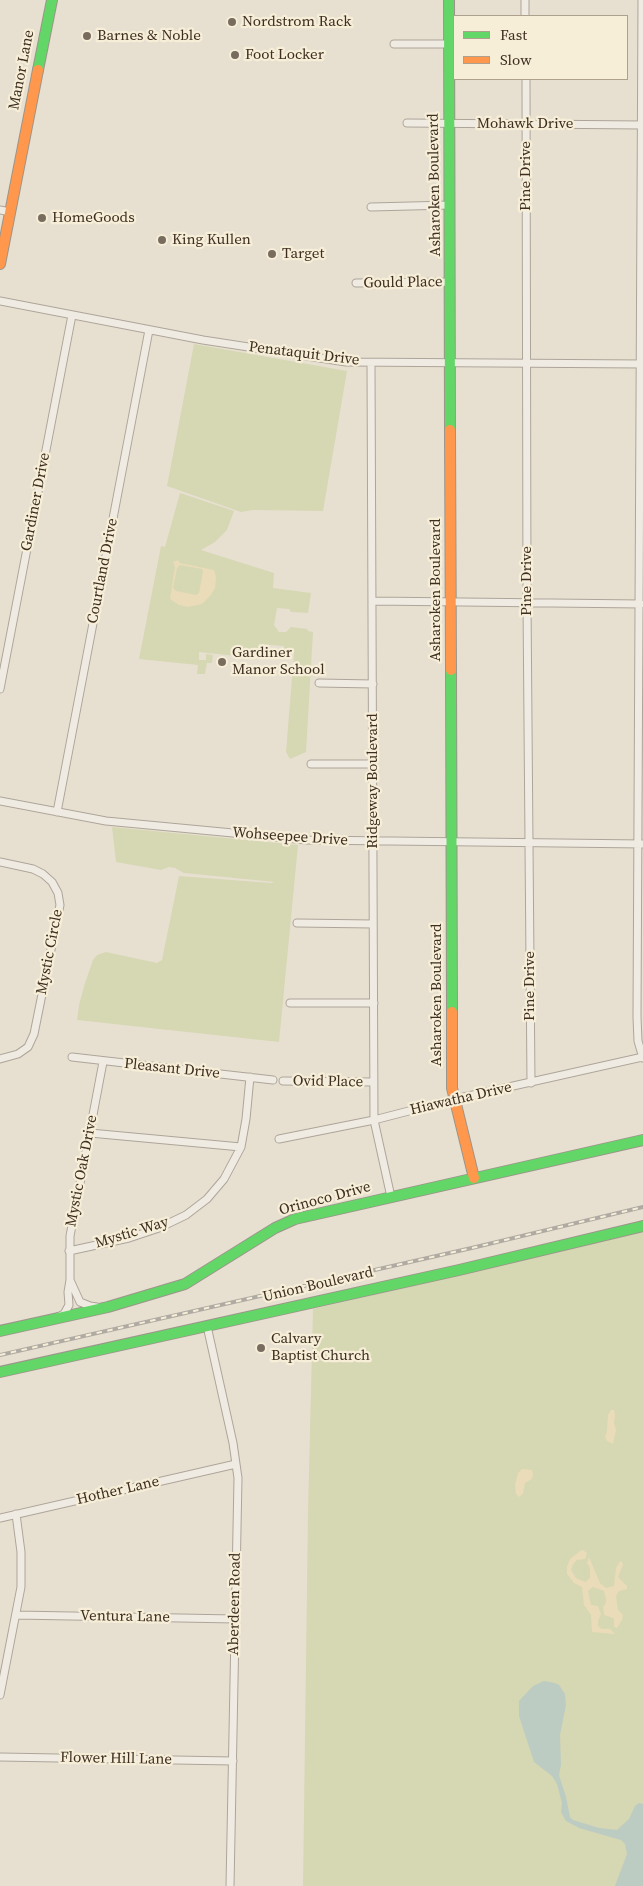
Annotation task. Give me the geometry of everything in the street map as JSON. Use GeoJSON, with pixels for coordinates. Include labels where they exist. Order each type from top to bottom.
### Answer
{"type":"FeatureCollection","features":[{"type":"Feature","properties":{"kind":"street","name":"Manor Lane"},"geometry":{"type":"LineString","coordinates":[[0,264],[5,211],[52,0]]}},
{"type":"Feature","properties":{"kind":"street","name":"Asharoken Boulevard"},"geometry":{"type":"LineString","coordinates":[[448,0],[450,44],[452,1088],[474,1178]]}},
{"type":"Feature","properties":{"kind":"street"},"geometry":{"type":"LineString","coordinates":[[525,0],[526,15]]}},
{"type":"Feature","properties":{"kind":"street"},"geometry":{"type":"LineString","coordinates":[[642,0],[640,844],[637,1018],[638,1041],[643,1057]]}},
{"type":"Feature","properties":{"kind":"street"},"geometry":{"type":"LineString","coordinates":[[394,44],[450,44]]}},
{"type":"Feature","properties":{"kind":"street","name":"Pine Drive"},"geometry":{"type":"LineString","coordinates":[[526,80],[527,603],[531,1083]]}},
{"type":"Feature","properties":{"kind":"street","name":"Mohawk Drive"},"geometry":{"type":"LineString","coordinates":[[407,123],[642,124]]}},
{"type":"Feature","properties":{"kind":"street"},"geometry":{"type":"LineString","coordinates":[[371,207],[450,205]]}},
{"type":"Feature","properties":{"kind":"street","name":"Gould Place"},"geometry":{"type":"LineString","coordinates":[[356,284],[450,282]]}},
{"type":"Feature","properties":{"kind":"street","name":"Penataquit Drive"},"geometry":{"type":"LineString","coordinates":[[0,301],[204,340],[337,361],[371,363],[641,364]]}},
{"type":"Feature","properties":{"kind":"street","name":"Gardiner Drive"},"geometry":{"type":"LineString","coordinates":[[0,689],[72,315]]}},
{"type":"Feature","properties":{"kind":"street","name":"Courtland Drive"},"geometry":{"type":"LineString","coordinates":[[57,812],[150,330]]}},
{"type":"Feature","properties":{"kind":"street","name":"Ridgeway Boulevard"},"geometry":{"type":"LineString","coordinates":[[371,363],[374,1120],[391,1197]]}},
{"type":"Feature","properties":{"kind":"street"},"geometry":{"type":"LineString","coordinates":[[372,601],[641,604]]}},
{"type":"Feature","properties":{"kind":"street"},"geometry":{"type":"LineString","coordinates":[[319,683],[373,684]]}},
{"type":"Feature","properties":{"kind":"street"},"geometry":{"type":"LineString","coordinates":[[312,764],[372,764]]}},
{"type":"Feature","properties":{"kind":"street","name":"Wohseepee Drive"},"geometry":{"type":"LineString","coordinates":[[0,801],[106,821],[307,840],[640,844]]}},
{"type":"Feature","properties":{"kind":"street","name":"Mystic Circle"},"geometry":{"type":"LineString","coordinates":[[0,862],[33,869],[43,874],[52,882],[58,893],[60,905],[34,1034],[28,1047],[18,1054],[0,1059]]}},
{"type":"Feature","properties":{"kind":"street"},"geometry":{"type":"LineString","coordinates":[[298,923],[373,924]]}},
{"type":"Feature","properties":{"kind":"street"},"geometry":{"type":"LineString","coordinates":[[290,1003],[374,1003]]}},
{"type":"Feature","properties":{"kind":"street","name":"Pleasant Drive"},"geometry":{"type":"LineString","coordinates":[[72,1057],[273,1080]]}},
{"type":"Feature","properties":{"kind":"street","name":"Hiawatha Drive"},"geometry":{"type":"LineString","coordinates":[[279,1139],[374,1120],[455,1099],[643,1057]]}},
{"type":"Feature","properties":{"kind":"street","name":"Mystic Oak Drive"},"geometry":{"type":"LineString","coordinates":[[54,1319],[64,1314],[69,1305],[70,1236],[103,1062]]}},
{"type":"Feature","properties":{"kind":"street","name":"Mystic Way"},"geometry":{"type":"LineString","coordinates":[[69,1251],[152,1231],[186,1214],[207,1199],[224,1179],[240,1147],[246,1119],[250,1078]]}},
{"type":"Feature","properties":{"kind":"street","name":"Ovid Place"},"geometry":{"type":"LineString","coordinates":[[283,1081],[374,1082]]}},
{"type":"Feature","properties":{"kind":"street"},"geometry":{"type":"LineString","coordinates":[[90,1133],[240,1147]]}},
{"type":"Feature","properties":{"kind":"street","name":"Orinoco Drive"},"geometry":{"type":"LineString","coordinates":[[0,1331],[108,1307],[185,1284],[275,1228],[295,1219],[643,1140]]}},
{"type":"Feature","properties":{"kind":"street","name":"Union Boulevard"},"geometry":{"type":"LineString","coordinates":[[0,1372],[457,1270],[643,1226]]}},
{"type":"Feature","properties":{"kind":"street","name":"Mystic Oak Drive"},"geometry":{"type":"LineString","coordinates":[[70,1280],[80,1302],[90,1306],[108,1307]]}},
{"type":"Feature","properties":{"kind":"street","name":"Aberdeen Road"},"geometry":{"type":"LineString","coordinates":[[207,1326],[238,1478],[230,1886]]}},
{"type":"Feature","properties":{"kind":"street","name":"Hother Lane"},"geometry":{"type":"LineString","coordinates":[[0,1518],[236,1464]]}},
{"type":"Feature","properties":{"kind":"street"},"geometry":{"type":"LineString","coordinates":[[0,1695],[16,1614],[22,1571],[16,1514]]}},
{"type":"Feature","properties":{"kind":"street","name":"Ventura Lane"},"geometry":{"type":"LineString","coordinates":[[16,1614],[235,1619]]}},
{"type":"Feature","properties":{"kind":"street","name":"Flower Hill Lane"},"geometry":{"type":"LineString","coordinates":[[0,1757],[233,1761]]}},
{"type":"Feature","properties":{"kind":"green space"},"geometry":{"type":"Polygon","coordinates":[[[194,344],[347,371],[323,511],[253,510],[241,512],[167,486],[194,344]]]}},
{"type":"Feature","properties":{"kind":"green space"},"geometry":{"type":"Polygon","coordinates":[[[180,493],[234,511],[227,530],[215,542],[201,550],[274,573],[273,588],[311,593],[308,613],[291,612],[289,609],[277,608],[274,625],[279,632],[286,632],[291,627],[307,629],[313,632],[306,752],[290,759],[286,752],[294,653],[284,652],[284,646],[259,644],[257,656],[254,658],[199,652],[199,660],[206,660],[206,654],[213,655],[212,663],[207,663],[205,674],[197,674],[198,665],[139,659],[161,546],[165,547],[180,493]]]}},
{"type":"Feature","properties":{"kind":"green space"},"geometry":{"type":"Polygon","coordinates":[[[112,827],[298,845],[279,1042],[77,1020],[85,983],[93,960],[97,955],[106,952],[157,963],[162,960],[179,876],[275,882],[184,873],[169,867],[161,870],[116,862],[112,827]]]}},
{"type":"Feature","properties":{"kind":"green space"},"geometry":{"type":"Polygon","coordinates":[[[643,1232],[643,1886],[303,1886],[313,1309],[643,1232]]]}},
{"type":"Feature","properties":{"kind":"sand"},"geometry":{"type":"Polygon","coordinates":[[[178,560],[180,563],[214,570],[216,578],[215,588],[202,604],[188,607],[179,605],[170,599],[175,567],[173,562],[178,560]],[[180,565],[177,568],[173,588],[176,591],[196,595],[199,593],[202,569],[180,565]]]}},
{"type":"Feature","properties":{"kind":"sand"},"geometry":{"type":"Polygon","coordinates":[[[611,1410],[614,1410],[616,1430],[613,1444],[607,1441],[605,1437],[608,1415],[611,1410]]]}},
{"type":"Feature","properties":{"kind":"sand"},"geometry":{"type":"Polygon","coordinates":[[[522,1469],[532,1470],[533,1475],[532,1479],[525,1483],[523,1494],[519,1497],[516,1494],[515,1485],[518,1473],[522,1469]]]}},
{"type":"Feature","properties":{"kind":"sand"},"geometry":{"type":"Polygon","coordinates":[[[583,1550],[587,1553],[585,1559],[577,1560],[571,1570],[576,1578],[585,1582],[590,1578],[590,1568],[587,1563],[589,1557],[600,1583],[606,1588],[614,1586],[616,1568],[620,1561],[622,1562],[623,1565],[618,1577],[627,1586],[627,1589],[619,1591],[616,1596],[618,1610],[623,1615],[617,1628],[614,1627],[613,1618],[604,1615],[603,1607],[606,1599],[604,1591],[593,1587],[588,1591],[591,1605],[598,1606],[601,1614],[598,1626],[602,1629],[610,1629],[615,1634],[592,1632],[591,1615],[584,1605],[582,1587],[574,1583],[567,1574],[570,1559],[583,1550]]]}},
{"type":"Feature","properties":{"kind":"shaded area"},"geometry":{"type":"Polygon","coordinates":[[[544,1681],[559,1685],[565,1694],[566,1705],[560,1735],[561,1765],[559,1775],[570,1817],[573,1820],[599,1828],[617,1830],[629,1819],[635,1806],[639,1803],[643,1804],[643,1886],[615,1886],[627,1854],[625,1844],[621,1840],[579,1828],[566,1821],[561,1812],[562,1803],[557,1784],[552,1776],[534,1762],[519,1716],[519,1701],[533,1686],[544,1681]]]}},
{"type":"Feature","properties":{"kind":"railway"},"geometry":{"type":"LineString","coordinates":[[0,1355],[476,1247],[643,1207]]}},
{"type":"Feature","properties":{"kind":"traffic: fast"},"geometry":{"type":"LineString","coordinates":[[38,70],[52,0]]}},
{"type":"Feature","properties":{"kind":"traffic: fast"},"geometry":{"type":"LineString","coordinates":[[449,0],[450,430]]}},
{"type":"Feature","properties":{"kind":"traffic: fast"},"geometry":{"type":"LineString","coordinates":[[451,670],[452,1012]]}},
{"type":"Feature","properties":{"kind":"traffic: fast"},"geometry":{"type":"LineString","coordinates":[[0,1331],[108,1307],[185,1284],[275,1228],[295,1219],[643,1140]]}},
{"type":"Feature","properties":{"kind":"traffic: fast"},"geometry":{"type":"LineString","coordinates":[[0,1372],[459,1270],[643,1226]]}},
{"type":"Feature","properties":{"kind":"traffic: slow"},"geometry":{"type":"LineString","coordinates":[[0,264],[38,70]]}},
{"type":"Feature","properties":{"kind":"traffic: slow"},"geometry":{"type":"LineString","coordinates":[[450,430],[451,670]]}},
{"type":"Feature","properties":{"kind":"traffic: slow"},"geometry":{"type":"LineString","coordinates":[[452,1012],[452,1088],[474,1178]]}},
{"type":"Feature","properties":{"kind":"place","name":"Nordstrom Rack"},"geometry":{"type":"Point","coordinates":[232,22]}},
{"type":"Feature","properties":{"kind":"place","name":"Barnes & Noble"},"geometry":{"type":"Point","coordinates":[87,36]}},
{"type":"Feature","properties":{"kind":"place","name":"Foot Locker"},"geometry":{"type":"Point","coordinates":[235,55]}},
{"type":"Feature","properties":{"kind":"place","name":"HomeGoods"},"geometry":{"type":"Point","coordinates":[42,218]}},
{"type":"Feature","properties":{"kind":"place","name":"King Kullen"},"geometry":{"type":"Point","coordinates":[162,240]}},
{"type":"Feature","properties":{"kind":"place","name":"Target"},"geometry":{"type":"Point","coordinates":[272,254]}},
{"type":"Feature","properties":{"kind":"place","name":"Gardiner Manor School"},"geometry":{"type":"Point","coordinates":[222,662]}},
{"type":"Feature","properties":{"kind":"place","name":"Calvary Baptist Church"},"geometry":{"type":"Point","coordinates":[261,1348]}}]}
